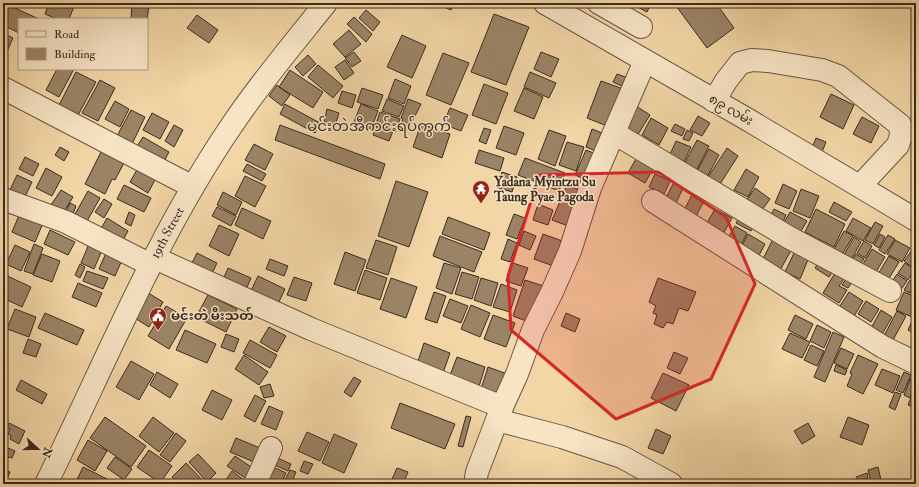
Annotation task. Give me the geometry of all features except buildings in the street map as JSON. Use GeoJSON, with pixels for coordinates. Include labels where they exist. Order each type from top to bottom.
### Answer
{"type":"FeatureCollection","features":[{"type":"Feature","properties":{"kind":"street","name":"19th Street"},"geometry":{"type":"LineString","coordinates":[[46,484],[153,261],[193,187],[232,124],[326,3]]}},
{"type":"Feature","properties":{"kind":"street","name":"၈၉ လမ်း"},"geometry":{"type":"LineString","coordinates":[[545,3],[916,220]]}},
{"type":"Feature","properties":{"kind":"street"},"geometry":{"type":"LineString","coordinates":[[599,3],[641,27]]}},
{"type":"Feature","properties":{"kind":"street"},"geometry":{"type":"LineString","coordinates":[[475,484],[477,472],[499,413],[517,374],[533,330],[570,251],[590,188],[644,60]]}},
{"type":"Feature","properties":{"kind":"street"},"geometry":{"type":"LineString","coordinates":[[714,101],[740,64],[752,60],[822,70],[838,76],[900,126],[902,135],[898,145],[860,186]]}},
{"type":"Feature","properties":{"kind":"street"},"geometry":{"type":"LineString","coordinates":[[3,88],[193,187]]}},
{"type":"Feature","properties":{"kind":"street"},"geometry":{"type":"LineString","coordinates":[[614,133],[790,238],[890,291]]}},
{"type":"Feature","properties":{"kind":"street"},"geometry":{"type":"LineString","coordinates":[[3,199],[66,222],[499,413],[622,457],[671,484]]}},
{"type":"Feature","properties":{"kind":"street"},"geometry":{"type":"LineString","coordinates":[[653,201],[883,347],[916,363]]}},
{"type":"Feature","properties":{"kind":"street"},"geometry":{"type":"LineString","coordinates":[[255,484],[271,448]]}},
{"type":"Feature","properties":{"kind":"highlighted area"},"geometry":{"type":"Polygon","coordinates":[[[658,172],[726,217],[755,284],[711,379],[616,419],[511,330],[508,276],[539,175],[658,172]]]}},
{"type":"Feature","properties":{"kind":"place","name":"Yadana Myintzu Su Taung Pyae Pagoda"},"geometry":{"type":"Point","coordinates":[481,204]}},
{"type":"Feature","properties":{"kind":"place","name":"မင်းတဲ မီးသတ်"},"geometry":{"type":"Point","coordinates":[158,331]}},
{"type":"Feature","properties":{"kind":"district","name":"မင်းတဲအီကင်းရပ်ကွက်"},"geometry":{"type":"Point","coordinates":[379,126]}}]}
